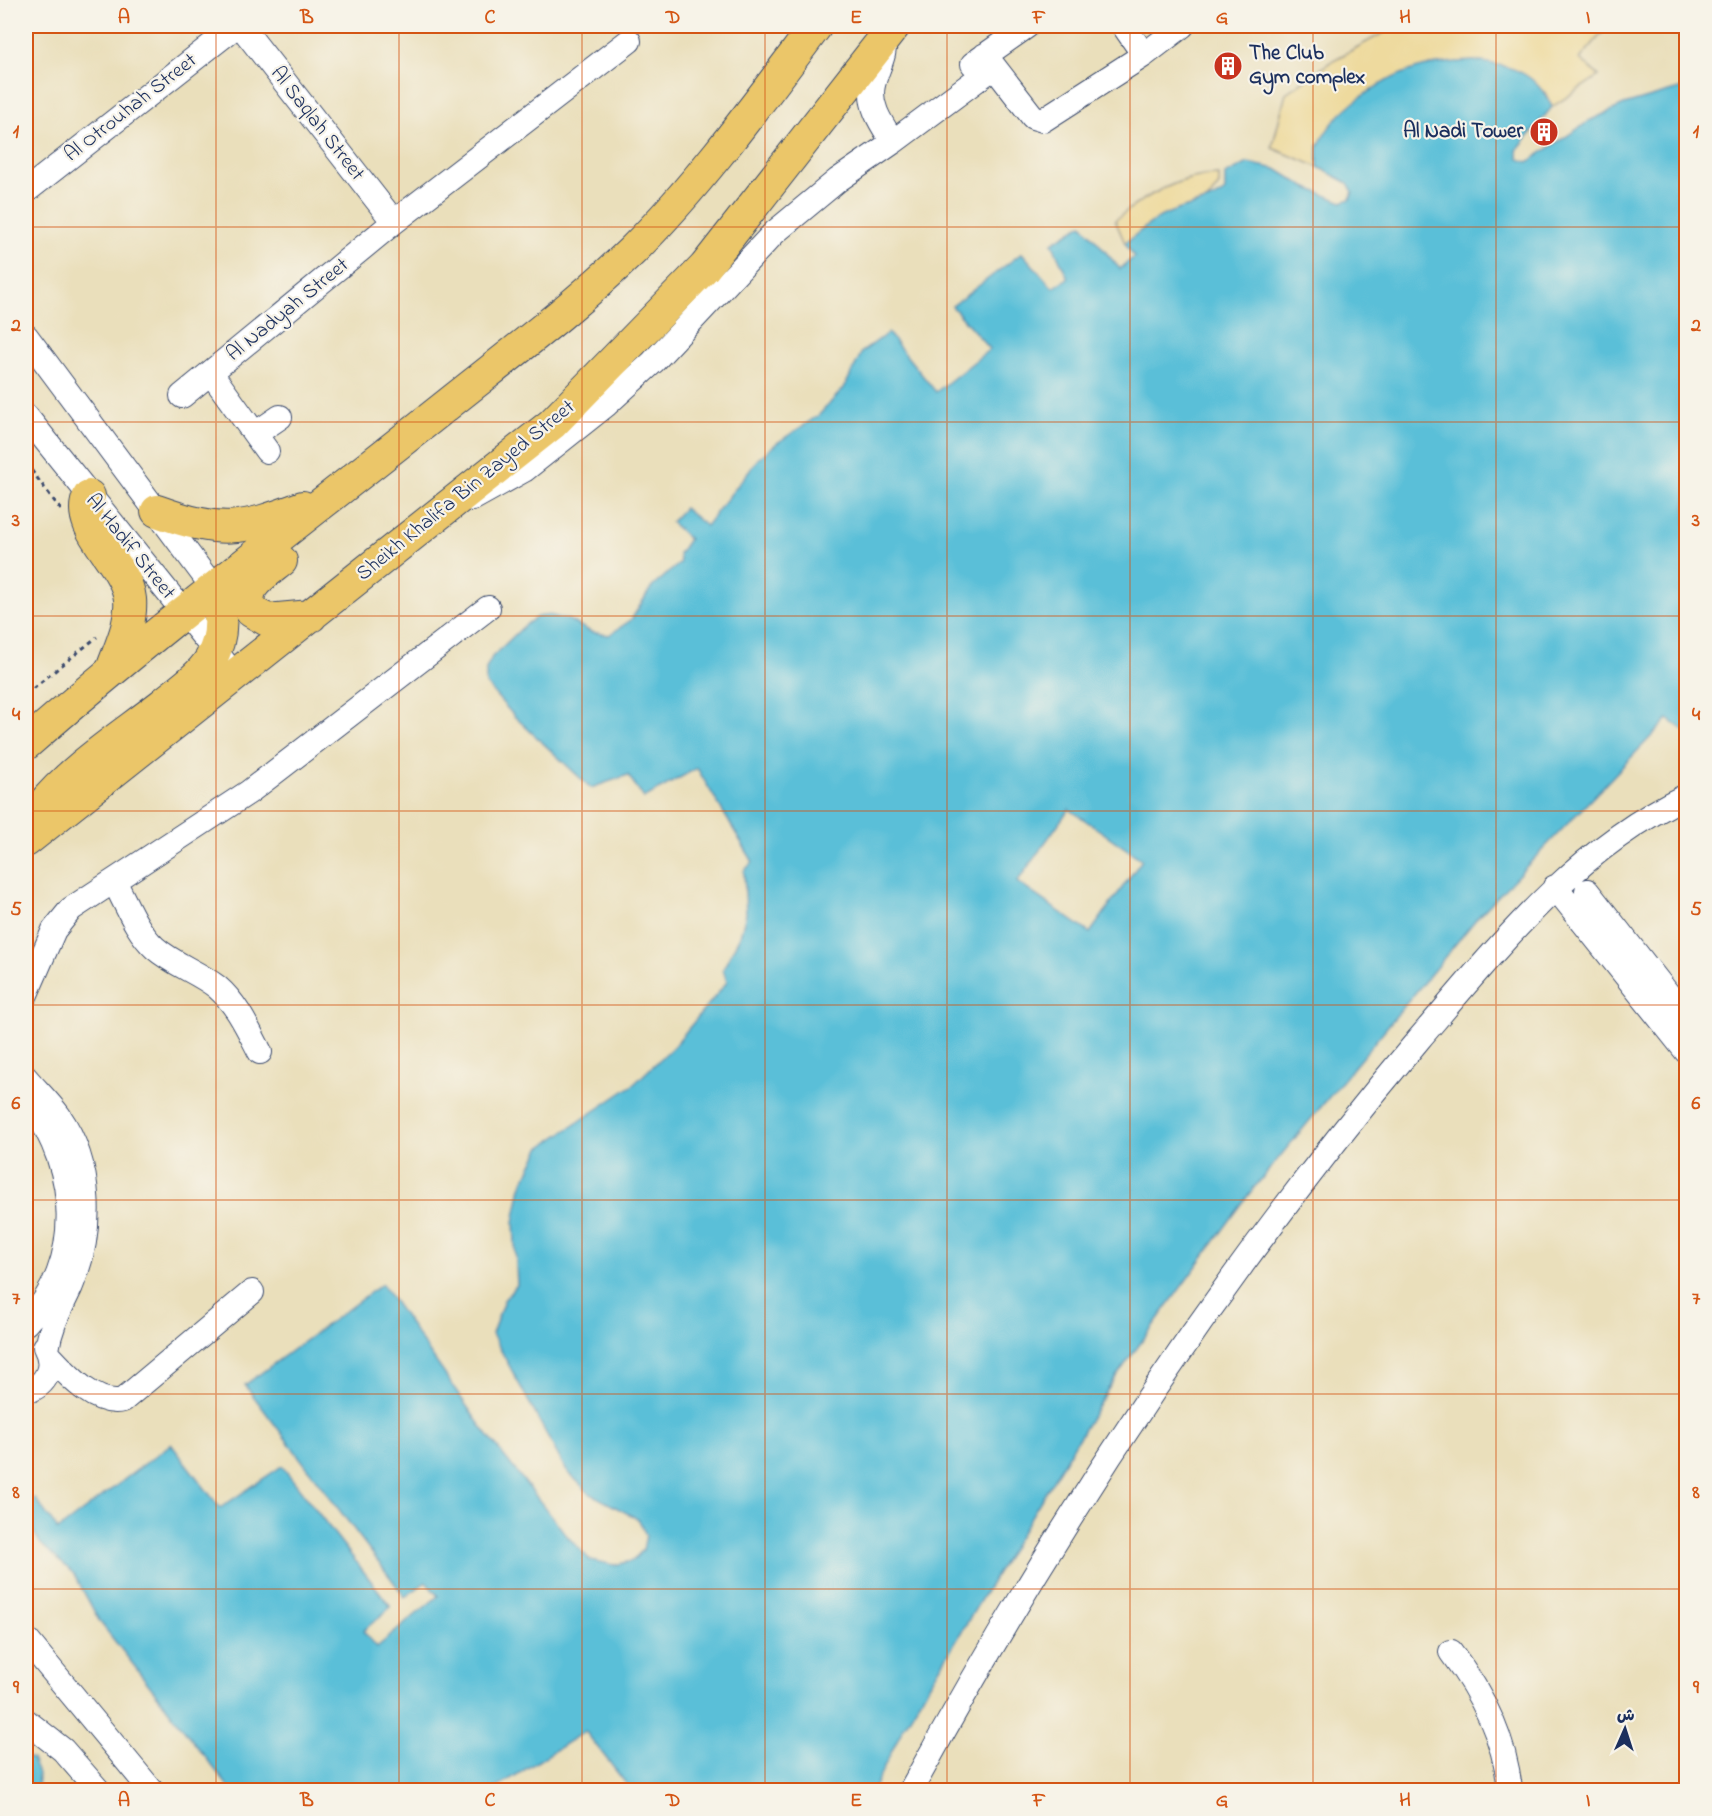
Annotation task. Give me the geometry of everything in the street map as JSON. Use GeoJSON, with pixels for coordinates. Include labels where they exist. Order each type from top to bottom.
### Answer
{"type":"FeatureCollection","features":[{"type":"Feature","properties":{"kind":"main road"},"geometry":{"type":"LineString","coordinates":[[26,744],[113,667],[215,590],[560,316],[632,250],[699,178],[816,26]]}},
{"type":"Feature","properties":{"kind":"main road","name":"Sheikh Khalifa Bin Zayed Street"},"geometry":{"type":"LineString","coordinates":[[26,841],[552,424],[672,304],[741,224],[889,32]]}},
{"type":"Feature","properties":{"kind":"main road"},"geometry":{"type":"LineString","coordinates":[[311,616],[267,620],[258,617],[248,603],[248,594],[258,580],[404,464],[428,437],[444,408]]}},
{"type":"Feature","properties":{"kind":"main road"},"geometry":{"type":"LineString","coordinates":[[89,496],[85,504],[86,522],[121,571],[130,600],[127,629],[113,667]]}},
{"type":"Feature","properties":{"kind":"main road"},"geometry":{"type":"LineString","coordinates":[[157,511],[201,526],[244,527],[332,496]]}},
{"type":"Feature","properties":{"kind":"main road"},"geometry":{"type":"LineString","coordinates":[[26,828],[57,790],[188,684],[209,663],[215,651],[221,620],[215,590]]}},
{"type":"Feature","properties":{"kind":"street","name":"Al Otrouhah Street"},"geometry":{"type":"LineString","coordinates":[[26,191],[236,26]]}},
{"type":"Feature","properties":{"kind":"street","name":"Al Saqlah Street"},"geometry":{"type":"LineString","coordinates":[[241,26],[394,222]]}},
{"type":"Feature","properties":{"kind":"street"},"geometry":{"type":"LineString","coordinates":[[447,507],[488,492],[506,482],[607,404],[653,362],[774,233],[890,137],[989,61],[1027,26]]}},
{"type":"Feature","properties":{"kind":"street"},"geometry":{"type":"LineString","coordinates":[[1124,26],[1144,55]]}},
{"type":"Feature","properties":{"kind":"street"},"geometry":{"type":"LineString","coordinates":[[989,61],[1033,117],[1040,120],[1144,55],[1182,26]]}},
{"type":"Feature","properties":{"kind":"street"},"geometry":{"type":"LineString","coordinates":[[889,32],[884,57],[872,91],[877,114],[890,137]]}},
{"type":"Feature","properties":{"kind":"street","name":"Al Nadyah Street"},"geometry":{"type":"LineString","coordinates":[[182,396],[394,222],[629,41]]}},
{"type":"Feature","properties":{"kind":"street","name":"Al Hadif Street"},"geometry":{"type":"LineString","coordinates":[[26,336],[215,590]]}},
{"type":"Feature","properties":{"kind":"street"},"geometry":{"type":"LineString","coordinates":[[211,373],[261,442],[280,417]]}},
{"type":"Feature","properties":{"kind":"street","name":"Al Hadif Street"},"geometry":{"type":"LineString","coordinates":[[26,416],[184,614],[236,675]]}},
{"type":"Feature","properties":{"kind":"street"},"geometry":{"type":"LineString","coordinates":[[26,994],[54,930],[62,919],[82,901],[195,830],[303,753],[488,608]]}},
{"type":"Feature","properties":{"kind":"street"},"geometry":{"type":"LineString","coordinates":[[912,1791],[991,1650],[1053,1547],[1209,1310],[1299,1187],[1379,1086],[1555,887],[1607,843],[1651,814],[1686,796]]}},
{"type":"Feature","properties":{"kind":"street"},"geometry":{"type":"LineString","coordinates":[[114,881],[146,938],[164,955],[207,980],[226,996],[241,1015],[260,1052]]}},
{"type":"Feature","properties":{"kind":"street"},"geometry":{"type":"LineString","coordinates":[[1555,887],[1686,1051]]}},
{"type":"Feature","properties":{"kind":"street"},"geometry":{"type":"LineString","coordinates":[[1587,891],[1686,1017]]}},
{"type":"Feature","properties":{"kind":"street"},"geometry":{"type":"LineString","coordinates":[[26,1078],[58,1114],[68,1130],[81,1163],[85,1181],[86,1226],[71,1286],[52,1327],[47,1375],[42,1383],[27,1391]]}},
{"type":"Feature","properties":{"kind":"street"},"geometry":{"type":"LineString","coordinates":[[26,1099],[54,1140],[61,1159],[69,1200],[66,1241],[57,1278],[44,1301],[26,1323]]}},
{"type":"Feature","properties":{"kind":"street"},"geometry":{"type":"LineString","coordinates":[[27,1391],[63,1388],[93,1394],[111,1401],[128,1397],[252,1292]]}},
{"type":"Feature","properties":{"kind":"street"},"geometry":{"type":"LineString","coordinates":[[26,1334],[41,1342],[48,1353],[93,1394]]}},
{"type":"Feature","properties":{"kind":"street"},"geometry":{"type":"LineString","coordinates":[[26,1639],[151,1791]]}},
{"type":"Feature","properties":{"kind":"street"},"geometry":{"type":"LineString","coordinates":[[1451,1652],[1469,1675],[1496,1730],[1507,1766],[1510,1791]]}},
{"type":"Feature","properties":{"kind":"street"},"geometry":{"type":"LineString","coordinates":[[26,1720],[63,1750],[98,1791]]}},
{"type":"Feature","properties":{"kind":"path"},"geometry":{"type":"LineString","coordinates":[[26,694],[98,637]]}},
{"type":"Feature","properties":{"kind":"sand"},"geometry":{"type":"Polygon","coordinates":[[[1396,26],[1608,26],[1580,59],[1599,76],[1552,107],[1545,92],[1475,61],[1430,65],[1340,118],[1318,146],[1318,167],[1272,148],[1286,93],[1332,61],[1396,26]]]}},
{"type":"Feature","properties":{"kind":"sand"},"geometry":{"type":"Polygon","coordinates":[[[1219,175],[1219,185],[1207,201],[1164,217],[1125,243],[1115,220],[1126,211],[1163,188],[1190,179],[1219,175]]]}},
{"type":"Feature","properties":{"kind":"water"},"geometry":{"type":"Polygon","coordinates":[[[1475,61],[1500,65],[1521,72],[1538,85],[1552,107],[1517,150],[1519,159],[1528,162],[1591,120],[1624,105],[1686,87],[1686,732],[1668,719],[1477,918],[1249,1194],[1113,1381],[902,1730],[873,1790],[631,1790],[585,1731],[493,1790],[231,1790],[100,1622],[74,1574],[41,1544],[26,1520],[26,1505],[35,1498],[58,1530],[171,1444],[220,1508],[282,1466],[391,1607],[363,1631],[377,1647],[438,1596],[426,1582],[405,1597],[245,1385],[382,1284],[482,1428],[568,1537],[590,1560],[614,1565],[632,1561],[643,1550],[646,1535],[638,1519],[589,1493],[566,1470],[492,1334],[504,1300],[517,1285],[514,1222],[521,1187],[540,1148],[633,1085],[674,1046],[727,982],[723,969],[740,936],[746,914],[744,871],[753,862],[697,768],[644,798],[628,775],[591,788],[514,716],[486,684],[486,669],[492,657],[524,626],[537,617],[549,615],[569,620],[591,632],[609,635],[631,620],[651,588],[680,563],[679,554],[689,539],[671,522],[684,508],[706,526],[758,459],[777,443],[819,415],[844,388],[862,352],[888,333],[936,392],[990,349],[952,306],[1022,253],[1053,288],[1068,278],[1052,243],[1082,224],[1120,269],[1134,257],[1125,243],[1160,217],[1218,196],[1225,191],[1225,175],[1248,163],[1276,169],[1305,187],[1342,202],[1350,199],[1353,192],[1348,183],[1318,167],[1319,145],[1335,120],[1360,98],[1401,74],[1430,65],[1475,61]],[[1069,809],[1017,882],[1090,933],[1142,860],[1069,809]]]}},
{"type":"Feature","properties":{"kind":"water"},"geometry":{"type":"Polygon","coordinates":[[[26,1757],[32,1759],[38,1774],[37,1790],[26,1790],[26,1757]]]}},
{"type":"Feature","properties":{"kind":"place","name":"The Club Gym complex"},"geometry":{"type":"Point","coordinates":[1228,66]}},
{"type":"Feature","properties":{"kind":"place","name":"Al Nadi Tower"},"geometry":{"type":"Point","coordinates":[1544,132]}}]}
